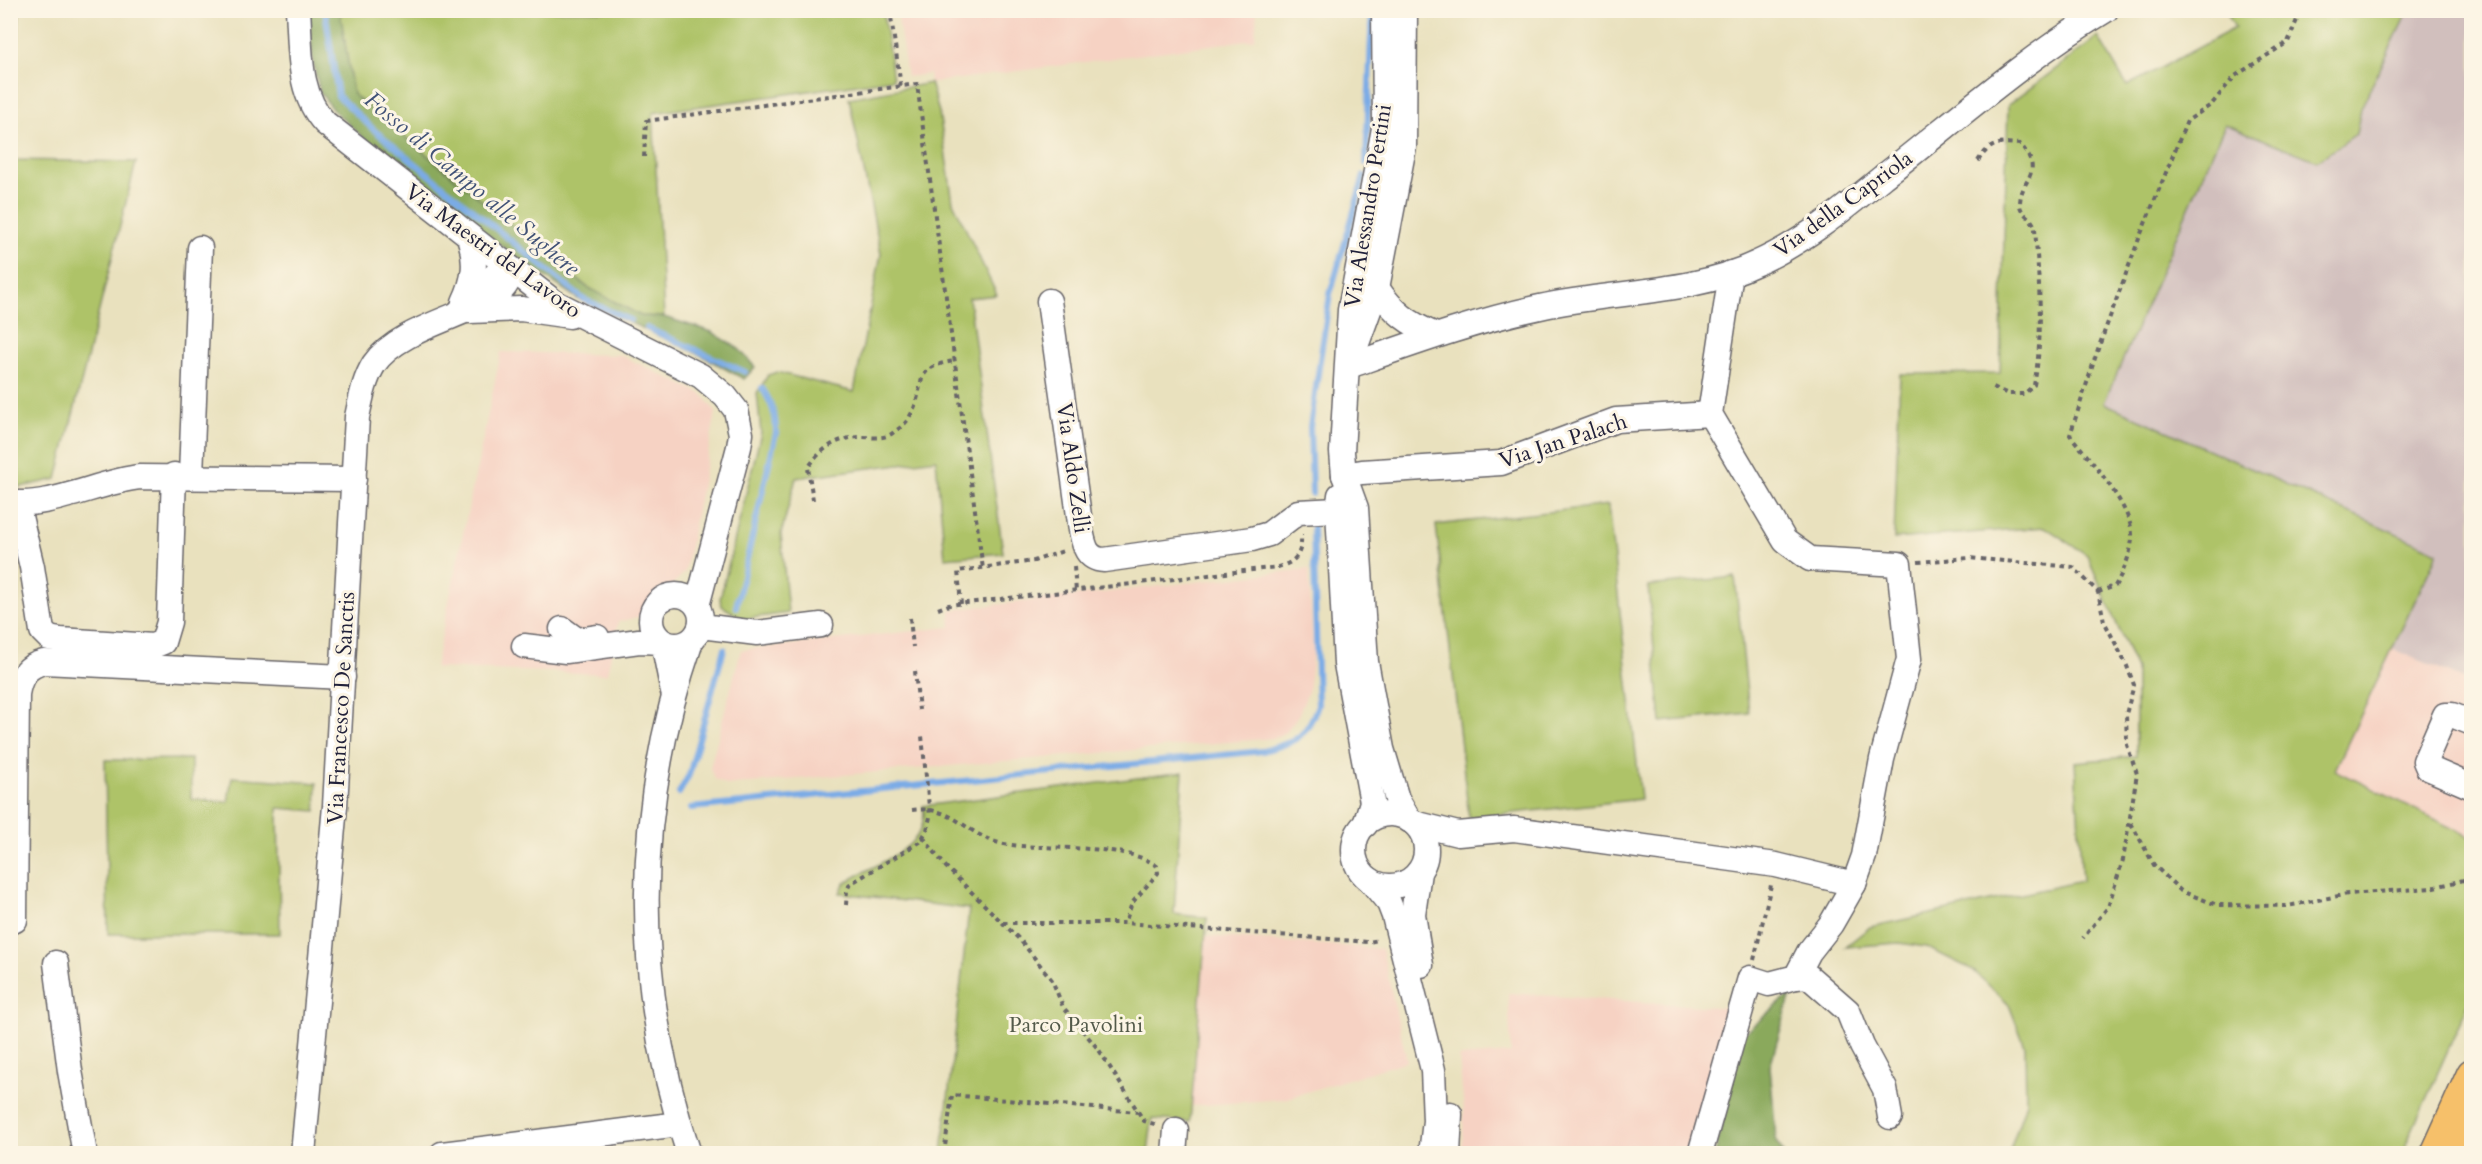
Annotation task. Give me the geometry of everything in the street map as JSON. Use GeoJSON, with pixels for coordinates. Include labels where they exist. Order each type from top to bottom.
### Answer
{"type":"FeatureCollection","features":[{"type":"Feature","properties":{"kind":"main road"},"geometry":{"type":"LineString","coordinates":[[2436,1154],[2472,1074]]}},
{"type":"Feature","properties":{"kind":"main road"},"geometry":{"type":"LineString","coordinates":[[2465,1154],[2472,1138]]}},
{"type":"Feature","properties":{"kind":"street","name":"Via Maestri del Lavoro"},"geometry":{"type":"LineString","coordinates":[[298,10],[303,76],[312,109],[325,123],[510,270],[554,302],[701,376],[726,396],[736,410],[741,434],[739,447],[710,551],[696,624],[673,692],[652,798],[646,879],[648,946],[658,1034],[679,1124],[689,1154]]}},
{"type":"Feature","properties":{"kind":"street","name":"Via Alessandro Pertini"},"geometry":{"type":"LineString","coordinates":[[1365,825],[1372,802],[1346,664],[1338,510],[1344,475],[1342,426],[1349,366],[1350,310],[1385,123],[1384,10]]}},
{"type":"Feature","properties":{"kind":"street","name":"Via Alessandro Pertini"},"geometry":{"type":"LineString","coordinates":[[1349,366],[1377,288],[1404,147],[1405,10]]}},
{"type":"Feature","properties":{"kind":"street","name":"Via della Capriola"},"geometry":{"type":"LineString","coordinates":[[1349,366],[1436,335],[1541,307],[1710,280],[1781,252],[1822,224],[2055,44],[2106,10]]}},
{"type":"Feature","properties":{"kind":"street"},"geometry":{"type":"LineString","coordinates":[[459,312],[474,273],[473,251],[468,237]]}},
{"type":"Feature","properties":{"kind":"street"},"geometry":{"type":"LineString","coordinates":[[200,248],[183,475],[169,622],[163,642],[153,645],[60,640],[49,638],[42,631],[32,567],[14,503],[41,501],[122,479],[183,475],[354,479]]}},
{"type":"Feature","properties":{"kind":"street","name":"Via Francesco De Sanctis"},"geometry":{"type":"LineString","coordinates":[[303,1154],[327,919],[357,417],[363,390],[375,364],[392,345],[407,335],[502,290],[508,282],[510,270]]}},
{"type":"Feature","properties":{"kind":"street"},"geometry":{"type":"LineString","coordinates":[[1731,273],[1728,310],[1710,414],[1785,541],[1810,559],[1899,564],[1909,658],[1882,759],[1864,856],[1854,884],[1831,924],[1809,952],[1796,976]]}},
{"type":"Feature","properties":{"kind":"street"},"geometry":{"type":"LineString","coordinates":[[1377,288],[1391,308],[1403,319],[1436,335]]}},
{"type":"Feature","properties":{"kind":"street","name":"Via Aldo Zelli"},"geometry":{"type":"LineString","coordinates":[[1049,302],[1081,530],[1088,553],[1104,560],[1252,539],[1269,534],[1298,512]]}},
{"type":"Feature","properties":{"kind":"street","name":"Via Francesco De Sanctis"},"geometry":{"type":"LineString","coordinates":[[459,312],[520,309],[582,318]]}},
{"type":"Feature","properties":{"kind":"street","name":"Via Jan Palach"},"geometry":{"type":"LineString","coordinates":[[1344,475],[1501,463],[1616,420],[1710,414]]}},
{"type":"Feature","properties":{"kind":"street","name":"Via Alessandro Pertini"},"geometry":{"type":"LineString","coordinates":[[1344,475],[1356,508],[1361,626],[1382,749],[1397,799],[1411,821]]}},
{"type":"Feature","properties":{"kind":"street"},"geometry":{"type":"LineString","coordinates":[[1298,512],[1338,510]]}},
{"type":"Feature","properties":{"kind":"street","name":"Via Maestri del Lavoro"},"geometry":{"type":"LineString","coordinates":[[650,619],[654,606],[670,595],[710,551]]}},
{"type":"Feature","properties":{"kind":"street"},"geometry":{"type":"LineString","coordinates":[[670,595],[685,596],[696,624]]}},
{"type":"Feature","properties":{"kind":"street"},"geometry":{"type":"LineString","coordinates":[[562,629],[577,640],[619,633],[650,619],[653,632],[663,642],[673,692]]}},
{"type":"Feature","properties":{"kind":"street"},"geometry":{"type":"LineString","coordinates":[[696,624],[758,633],[821,625]]}},
{"type":"Feature","properties":{"kind":"street"},"geometry":{"type":"LineString","coordinates":[[524,645],[566,651],[639,641],[682,645],[696,624]]}},
{"type":"Feature","properties":{"kind":"street"},"geometry":{"type":"LineString","coordinates":[[15,920],[17,694],[20,679],[27,670],[44,662],[343,677]]}},
{"type":"Feature","properties":{"kind":"street"},"geometry":{"type":"LineString","coordinates":[[2472,723],[2449,714],[2445,715],[2425,761],[2428,768],[2472,787]]}},
{"type":"Feature","properties":{"kind":"street"},"geometry":{"type":"LineString","coordinates":[[1431,1154],[1435,1121],[1433,1070],[1389,903],[1356,864],[1354,850],[1357,836],[1365,825],[1381,816],[1391,814],[1458,834],[1514,829],[1776,865],[1854,884]]}},
{"type":"Feature","properties":{"kind":"street"},"geometry":{"type":"LineString","coordinates":[[1411,821],[1424,838],[1422,864],[1413,902],[1414,926],[1447,1073],[1450,1121],[1449,1154]]}},
{"type":"Feature","properties":{"kind":"street"},"geometry":{"type":"LineString","coordinates":[[1370,880],[1380,885],[1399,885],[1410,880],[1422,864],[1458,834]]}},
{"type":"Feature","properties":{"kind":"street"},"geometry":{"type":"LineString","coordinates":[[56,963],[70,1071],[86,1154]]}},
{"type":"Feature","properties":{"kind":"street"},"geometry":{"type":"LineString","coordinates":[[1700,1154],[1750,978],[1769,984],[1796,976],[1808,976],[1848,1011],[1862,1046],[1885,1089],[1890,1117]]}},
{"type":"Feature","properties":{"kind":"street"},"geometry":{"type":"LineString","coordinates":[[442,1154],[679,1124]]}},
{"type":"Feature","properties":{"kind":"street"},"geometry":{"type":"LineString","coordinates":[[1174,1154],[1176,1130]]}},
{"type":"Feature","properties":{"kind":"path"},"geometry":{"type":"LineString","coordinates":[[890,10],[901,87]]}},
{"type":"Feature","properties":{"kind":"path"},"geometry":{"type":"LineString","coordinates":[[2098,592],[2115,586],[2125,569],[2133,536],[2122,502],[2070,435],[2098,349],[2162,179],[2187,121],[2211,105],[2235,76],[2288,42],[2301,10]]}},
{"type":"Feature","properties":{"kind":"path"},"geometry":{"type":"LineString","coordinates":[[644,157],[645,121],[917,84],[983,569]]}},
{"type":"Feature","properties":{"kind":"path"},"geometry":{"type":"LineString","coordinates":[[1978,161],[1986,149],[1997,142],[2020,144],[2029,155],[2032,170],[2020,202],[2022,211],[2035,226],[2038,261],[2037,288],[2041,327],[2034,385],[2024,394],[2008,394],[1993,387]]}},
{"type":"Feature","properties":{"kind":"path"},"geometry":{"type":"LineString","coordinates":[[813,500],[808,468],[815,457],[837,441],[890,435],[910,416],[920,382],[927,370],[937,364],[956,362]]}},
{"type":"Feature","properties":{"kind":"path"},"geometry":{"type":"LineString","coordinates":[[938,609],[961,604],[1278,567],[1296,559],[1302,549],[1298,512]]}},
{"type":"Feature","properties":{"kind":"path"},"geometry":{"type":"LineString","coordinates":[[961,604],[958,571],[1034,561],[1072,548]]}},
{"type":"Feature","properties":{"kind":"path"},"geometry":{"type":"LineString","coordinates":[[1899,564],[1969,558],[2073,567],[2098,592],[2104,621],[2134,685],[2126,714],[2127,745],[2137,774],[2123,860],[2108,907],[2083,938]]}},
{"type":"Feature","properties":{"kind":"path"},"geometry":{"type":"LineString","coordinates":[[910,618],[913,647]]}},
{"type":"Feature","properties":{"kind":"path"},"geometry":{"type":"LineString","coordinates":[[915,671],[919,710]]}},
{"type":"Feature","properties":{"kind":"path"},"geometry":{"type":"LineString","coordinates":[[846,905],[847,890],[850,884],[920,842],[923,837],[930,817],[922,736]]}},
{"type":"Feature","properties":{"kind":"path"},"geometry":{"type":"LineString","coordinates":[[912,810],[928,807],[946,814],[995,842],[1104,851],[1148,860],[1157,866],[1158,873],[1132,903],[1125,922]]}},
{"type":"Feature","properties":{"kind":"path"},"geometry":{"type":"LineString","coordinates":[[2130,822],[2154,866],[2181,891],[2217,905],[2288,906],[2348,894],[2431,888],[2472,878]]}},
{"type":"Feature","properties":{"kind":"path"},"geometry":{"type":"LineString","coordinates":[[923,837],[946,867],[1021,941],[1052,980],[1063,1007],[1099,1050],[1144,1121],[1176,1130]]}},
{"type":"Feature","properties":{"kind":"path"},"geometry":{"type":"LineString","coordinates":[[1750,978],[1776,865]]}},
{"type":"Feature","properties":{"kind":"path"},"geometry":{"type":"LineString","coordinates":[[1004,923],[1125,922],[1368,942],[1399,938]]}},
{"type":"Feature","properties":{"kind":"path"},"geometry":{"type":"LineString","coordinates":[[944,1154],[952,1095],[1138,1112]]}},
{"type":"Feature","properties":{"kind":"shaded area"},"geometry":{"type":"Polygon","coordinates":[[[897,10],[1257,11],[1255,39],[930,83],[929,74],[907,77],[897,10]]]}},
{"type":"Feature","properties":{"kind":"shaded area"},"geometry":{"type":"Polygon","coordinates":[[[2408,11],[2471,11],[2471,682],[2391,648],[2438,552],[2103,403],[2225,123],[2356,134],[2361,108],[2408,11]]]}},
{"type":"Feature","properties":{"kind":"shaded area"},"geometry":{"type":"Polygon","coordinates":[[[501,352],[620,355],[702,394],[716,412],[685,572],[641,616],[618,622],[607,674],[435,668],[501,352]]]}},
{"type":"Feature","properties":{"kind":"shaded area"},"geometry":{"type":"Polygon","coordinates":[[[1309,569],[1313,653],[1308,692],[1299,714],[1287,731],[1275,738],[727,785],[715,779],[710,768],[741,650],[951,627],[950,610],[1309,569]]]}},
{"type":"Feature","properties":{"kind":"shaded area"},"geometry":{"type":"Polygon","coordinates":[[[2391,648],[2471,682],[2471,837],[2335,770],[2391,648]]]}},
{"type":"Feature","properties":{"kind":"shaded area"},"geometry":{"type":"Polygon","coordinates":[[[1206,936],[1382,949],[1407,1061],[1284,1099],[1190,1106],[1206,936]]]}},
{"type":"Feature","properties":{"kind":"shaded area"},"geometry":{"type":"Polygon","coordinates":[[[1508,993],[1731,1008],[1693,1153],[1462,1153],[1464,1111],[1459,1057],[1511,1053],[1508,993]]]}},
{"type":"Feature","properties":{"kind":"green space"},"geometry":{"type":"Polygon","coordinates":[[[10,11],[19,11],[11,160],[136,162],[57,479],[11,489],[10,11]]]}},
{"type":"Feature","properties":{"kind":"green space"},"geometry":{"type":"Polygon","coordinates":[[[309,11],[340,11],[353,94],[587,287],[641,316],[664,317],[712,332],[739,349],[755,367],[744,379],[699,354],[578,299],[511,253],[363,137],[332,109],[320,92],[313,63],[309,11]]]}},
{"type":"Feature","properties":{"kind":"green space"},"geometry":{"type":"Polygon","coordinates":[[[340,11],[883,11],[893,79],[653,113],[664,317],[641,316],[587,287],[353,94],[340,11]]]}},
{"type":"Feature","properties":{"kind":"green space"},"geometry":{"type":"Polygon","coordinates":[[[2226,11],[2408,11],[2361,108],[2356,134],[2317,161],[2225,124],[2104,403],[2438,552],[2335,770],[2471,837],[2471,998],[2402,1153],[2009,1153],[2026,1103],[2025,1046],[2009,1005],[1973,970],[1926,947],[1899,943],[1845,947],[1870,927],[2082,881],[2075,762],[2136,756],[2136,669],[2087,555],[2045,527],[1894,539],[1900,374],[2000,373],[2008,105],[2098,37],[2127,86],[2235,28],[2226,11]]]}},
{"type":"Feature","properties":{"kind":"green space"},"geometry":{"type":"Polygon","coordinates":[[[930,83],[939,112],[953,202],[997,295],[969,298],[1003,553],[945,558],[936,459],[796,478],[781,534],[788,613],[743,619],[722,606],[720,599],[761,433],[757,393],[768,375],[777,372],[854,392],[881,254],[849,98],[930,83]]]}},
{"type":"Feature","properties":{"kind":"green space"},"geometry":{"type":"Polygon","coordinates":[[[1608,505],[1641,799],[1469,818],[1436,525],[1608,505]]]}},
{"type":"Feature","properties":{"kind":"green space"},"geometry":{"type":"Polygon","coordinates":[[[1735,577],[1749,713],[1661,722],[1648,586],[1735,577]]]}},
{"type":"Feature","properties":{"kind":"green space"},"geometry":{"type":"Polygon","coordinates":[[[191,759],[191,799],[228,802],[232,777],[317,783],[316,811],[278,808],[280,934],[108,934],[105,760],[191,759]]]}},
{"type":"Feature","properties":{"kind":"green space","name":"Parco Pavolini"},"geometry":{"type":"Polygon","coordinates":[[[1183,772],[1174,914],[1207,918],[1190,1122],[1152,1119],[1148,1153],[942,1153],[969,909],[840,893],[844,884],[897,854],[909,844],[918,834],[923,821],[923,806],[1183,772]]]}},
{"type":"Feature","properties":{"kind":"green space"},"geometry":{"type":"Polygon","coordinates":[[[1791,994],[1770,1066],[1776,1139],[1783,1153],[1715,1154],[1742,1035],[1791,994]]]}},
{"type":"Feature","properties":{"kind":"waterway","name":"Fosso di Campo alle Sughere"},"geometry":{"type":"LineString","coordinates":[[325,10],[338,96],[374,130],[583,299],[630,320]]}},
{"type":"Feature","properties":{"kind":"waterway"},"geometry":{"type":"LineString","coordinates":[[1366,163],[1372,10]]}},
{"type":"Feature","properties":{"kind":"waterway"},"geometry":{"type":"LineString","coordinates":[[1312,494],[1310,427],[1330,294],[1364,176]]}},
{"type":"Feature","properties":{"kind":"waterway","name":"Fosso di Campo alle Sughere"},"geometry":{"type":"LineString","coordinates":[[647,328],[745,372]]}},
{"type":"Feature","properties":{"kind":"waterway","name":"Fosso di Campo alle Sughere"},"geometry":{"type":"LineString","coordinates":[[736,607],[776,433],[773,409],[762,388]]}},
{"type":"Feature","properties":{"kind":"waterway"},"geometry":{"type":"LineString","coordinates":[[691,808],[1263,751],[1292,741],[1304,732],[1318,705],[1313,526]]}},
{"type":"Feature","properties":{"kind":"waterway","name":"Fosso di Campo alle Sughere"},"geometry":{"type":"LineString","coordinates":[[679,793],[689,775],[724,649]]}}]}
